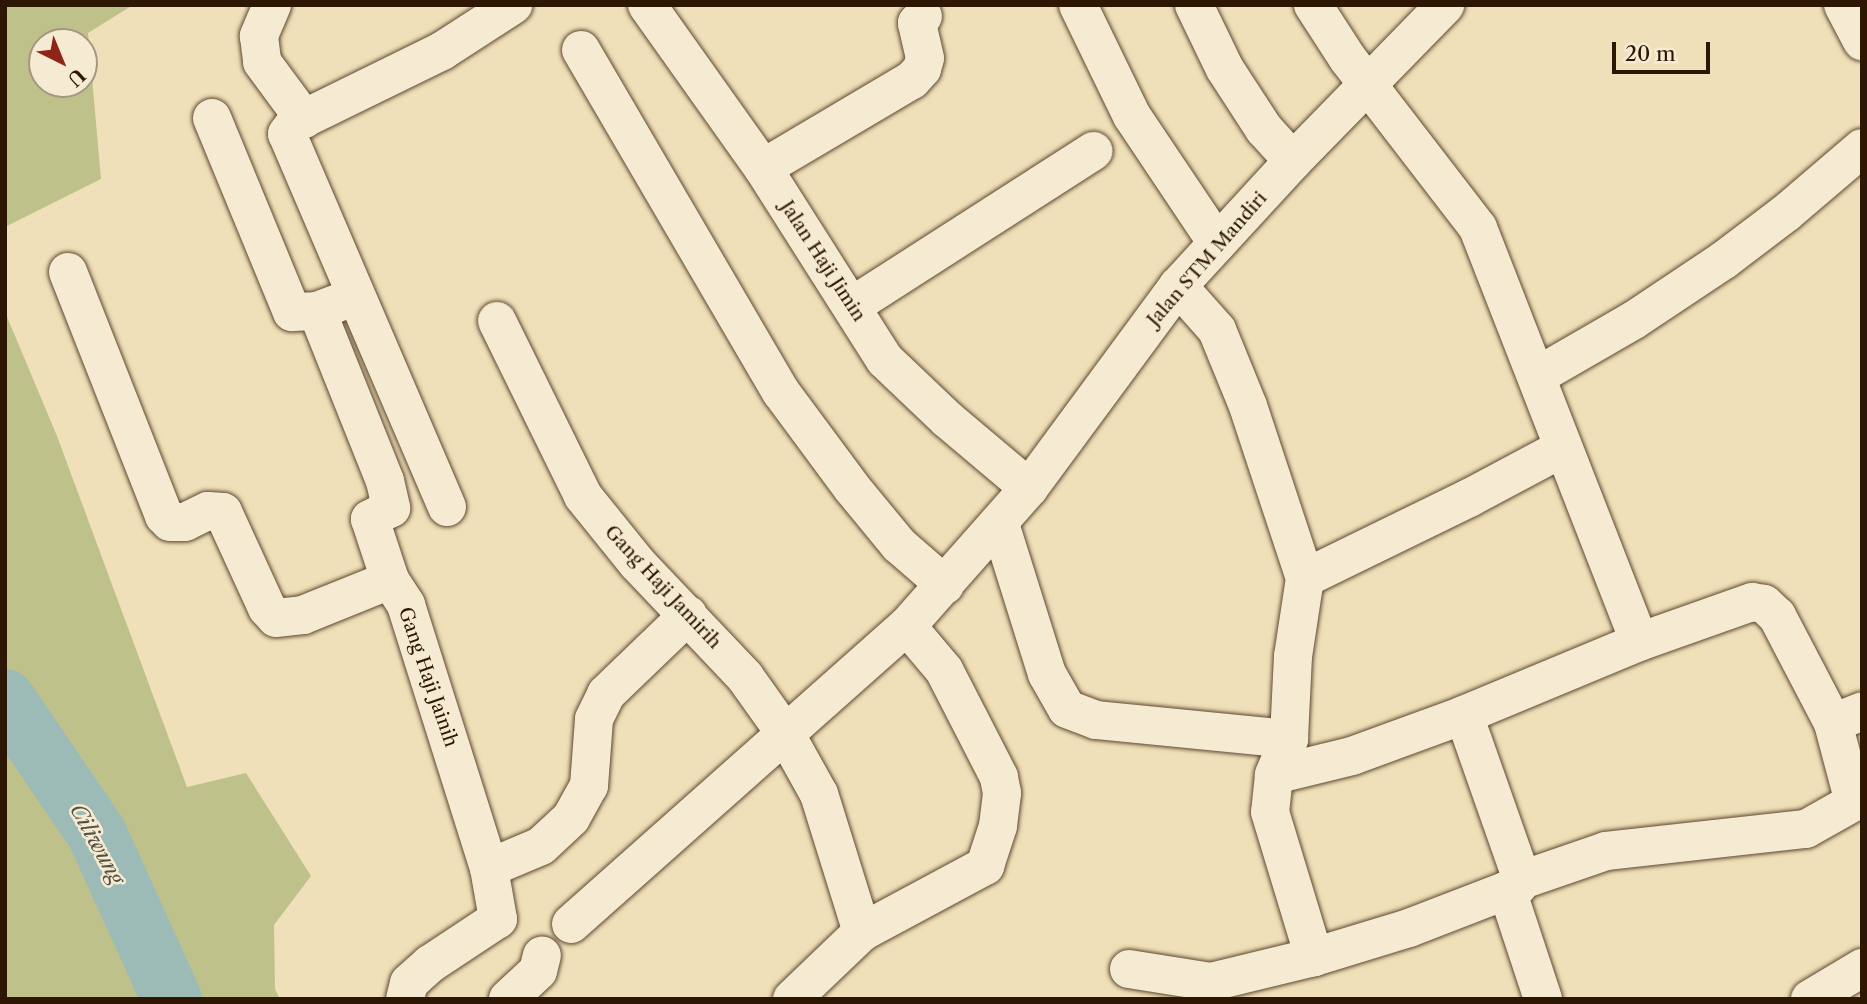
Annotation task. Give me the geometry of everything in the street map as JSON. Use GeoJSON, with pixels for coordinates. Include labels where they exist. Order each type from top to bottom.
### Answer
{"type":"FeatureCollection","features":[{"type":"Feature","properties":{"kind":"street"},"geometry":{"type":"LineString","coordinates":[[272,5],[258,36],[262,62],[304,119]]}},
{"type":"Feature","properties":{"kind":"street"},"geometry":{"type":"LineString","coordinates":[[447,507],[287,134],[295,123],[442,51],[513,5]]}},
{"type":"Feature","properties":{"kind":"street"},"geometry":{"type":"LineString","coordinates":[[1078,5],[1132,116],[1217,243]]}},
{"type":"Feature","properties":{"kind":"street"},"geometry":{"type":"LineString","coordinates":[[1194,5],[1232,79],[1264,129],[1293,161]]}},
{"type":"Feature","properties":{"kind":"street"},"geometry":{"type":"LineString","coordinates":[[1313,5],[1348,59],[1369,82],[1479,228],[1639,642]]}},
{"type":"Feature","properties":{"kind":"street","name":"Jalan STM Mandiri"},"geometry":{"type":"LineString","coordinates":[[571,924],[907,626],[997,528],[1029,488],[1178,286],[1293,161],[1446,5]]}},
{"type":"Feature","properties":{"kind":"street"},"geometry":{"type":"LineString","coordinates":[[1843,5],[1862,41]]}},
{"type":"Feature","properties":{"kind":"street","name":"Jalan Haji Jimin"},"geometry":{"type":"LineString","coordinates":[[656,7],[886,360],[911,387],[1029,488]]}},
{"type":"Feature","properties":{"kind":"street"},"geometry":{"type":"LineString","coordinates":[[763,168],[912,80],[922,69],[925,58],[916,23],[923,16]]}},
{"type":"Feature","properties":{"kind":"street"},"geometry":{"type":"LineString","coordinates":[[581,50],[781,393],[852,488],[899,545],[945,586]]}},
{"type":"Feature","properties":{"kind":"street"},"geometry":{"type":"LineString","coordinates":[[212,118],[292,312],[317,311],[356,297]]}},
{"type":"Feature","properties":{"kind":"street"},"geometry":{"type":"LineString","coordinates":[[1537,376],[1634,320],[1724,260],[1786,213],[1862,148]]}},
{"type":"Feature","properties":{"kind":"street"},"geometry":{"type":"LineString","coordinates":[[852,306],[1093,151]]}},
{"type":"Feature","properties":{"kind":"street"},"geometry":{"type":"LineString","coordinates":[[68,272],[164,516],[170,522],[185,522],[208,511],[223,512],[267,608],[276,618],[303,615],[390,580]]}},
{"type":"Feature","properties":{"kind":"street"},"geometry":{"type":"LineString","coordinates":[[1178,286],[1217,330],[1248,406],[1306,578],[1293,656],[1289,739],[1273,775],[1270,812],[1314,957]]}},
{"type":"Feature","properties":{"kind":"street","name":"Gang Haji Jainih"},"geometry":{"type":"LineString","coordinates":[[317,311],[385,481],[391,508],[370,519],[390,580],[406,605],[427,664],[489,868],[498,919],[430,964],[410,983],[405,999]]}},
{"type":"Feature","properties":{"kind":"street","name":"Gang Haji Jamirih"},"geometry":{"type":"LineString","coordinates":[[497,321],[583,496],[637,563],[745,677],[785,733],[819,794],[862,932]]}},
{"type":"Feature","properties":{"kind":"street"},"geometry":{"type":"LineString","coordinates":[[1306,578],[1469,498],[1563,448]]}},
{"type":"Feature","properties":{"kind":"street"},"geometry":{"type":"LineString","coordinates":[[997,528],[1047,674],[1067,709],[1096,720],[1289,739]]}},
{"type":"Feature","properties":{"kind":"street"},"geometry":{"type":"LineString","coordinates":[[1129,969],[1214,990],[1409,928],[1514,885],[1619,848],[1654,848],[1806,829],[1854,802],[1847,717],[1777,616],[1765,604],[1752,602],[1639,642],[1464,715],[1352,756],[1273,775]]}},
{"type":"Feature","properties":{"kind":"street"},"geometry":{"type":"LineString","coordinates":[[489,868],[541,846],[571,818],[589,786],[594,719],[606,694],[688,615]]}},
{"type":"Feature","properties":{"kind":"street"},"geometry":{"type":"LineString","coordinates":[[792,999],[862,932],[985,866],[998,826],[1002,793],[999,777],[944,670],[907,626]]}},
{"type":"Feature","properties":{"kind":"street"},"geometry":{"type":"LineString","coordinates":[[1464,715],[1514,885],[1543,999]]}},
{"type":"Feature","properties":{"kind":"street"},"geometry":{"type":"LineString","coordinates":[[508,999],[538,971],[542,955]]}},
{"type":"Feature","properties":{"kind":"street"},"geometry":{"type":"LineString","coordinates":[[1810,999],[1862,968]]}},
{"type":"Feature","properties":{"kind":"green space"},"geometry":{"type":"Polygon","coordinates":[[[5,5],[133,5],[96,28],[28,28],[28,98],[94,98],[101,179],[5,227],[5,5]]]}},
{"type":"Feature","properties":{"kind":"green space"},"geometry":{"type":"Polygon","coordinates":[[[5,312],[57,436],[187,787],[246,773],[311,876],[274,925],[275,989],[280,999],[5,999],[5,312]]]}},
{"type":"Feature","properties":{"kind":"waterway","name":"Ciliwung"},"geometry":{"type":"LineString","coordinates":[[5,699],[97,834],[172,999]]}}]}
